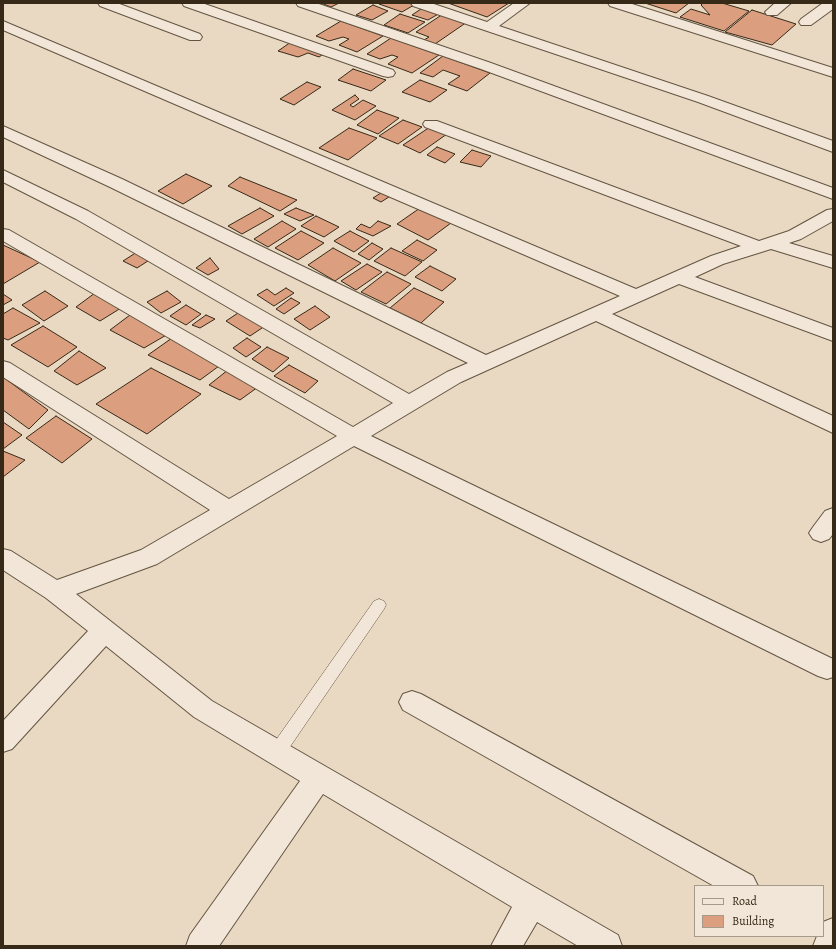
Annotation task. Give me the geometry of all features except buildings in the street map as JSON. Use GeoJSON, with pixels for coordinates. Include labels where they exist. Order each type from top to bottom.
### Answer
{"type":"FeatureCollection","features":[{"type":"Feature","properties":{"kind":"street"},"geometry":{"type":"LineString","coordinates":[[105,3],[195,37]]}},
{"type":"Feature","properties":{"kind":"street"},"geometry":{"type":"LineString","coordinates":[[189,3],[388,73]]}},
{"type":"Feature","properties":{"kind":"street"},"geometry":{"type":"LineString","coordinates":[[303,3],[486,66],[833,194]]}},
{"type":"Feature","properties":{"kind":"street"},"geometry":{"type":"LineString","coordinates":[[418,3],[703,100],[833,147]]}},
{"type":"Feature","properties":{"kind":"street"},"geometry":{"type":"LineString","coordinates":[[488,27],[522,3]]}},
{"type":"Feature","properties":{"kind":"street"},"geometry":{"type":"LineString","coordinates":[[615,3],[833,73]]}},
{"type":"Feature","properties":{"kind":"street"},"geometry":{"type":"LineString","coordinates":[[772,12],[784,3]]}},
{"type":"Feature","properties":{"kind":"street"},"geometry":{"type":"LineString","coordinates":[[806,22],[832,3]]}},
{"type":"Feature","properties":{"kind":"street"},"geometry":{"type":"LineString","coordinates":[[3,24],[637,296]]}},
{"type":"Feature","properties":{"kind":"street"},"geometry":{"type":"LineString","coordinates":[[431,124],[765,245],[833,262]]}},
{"type":"Feature","properties":{"kind":"street"},"geometry":{"type":"LineString","coordinates":[[3,131],[116,183],[485,363]]}},
{"type":"Feature","properties":{"kind":"street"},"geometry":{"type":"LineString","coordinates":[[3,175],[82,216],[409,403]]}},
{"type":"Feature","properties":{"kind":"street"},"geometry":{"type":"LineString","coordinates":[[55,591],[149,557],[454,377],[717,260],[795,235],[833,214]]}},
{"type":"Feature","properties":{"kind":"street"},"geometry":{"type":"LineString","coordinates":[[3,234],[353,436],[827,668]]}},
{"type":"Feature","properties":{"kind":"street"},"geometry":{"type":"LineString","coordinates":[[679,277],[833,335]]}},
{"type":"Feature","properties":{"kind":"street"},"geometry":{"type":"LineString","coordinates":[[596,314],[833,424]]}},
{"type":"Feature","properties":{"kind":"street"},"geometry":{"type":"LineString","coordinates":[[3,368],[228,510]]}},
{"type":"Feature","properties":{"kind":"street"},"geometry":{"type":"LineString","coordinates":[[3,558],[55,591],[203,709],[606,946]]}},
{"type":"Feature","properties":{"kind":"street"},"geometry":{"type":"LineString","coordinates":[[3,740],[105,630]]}},
{"type":"Feature","properties":{"kind":"street"},"geometry":{"type":"LineString","coordinates":[[412,702],[741,885]]}},
{"type":"Feature","properties":{"kind":"street"},"geometry":{"type":"LineString","coordinates":[[201,946],[320,777]]}},
{"type":"Feature","properties":{"kind":"street"},"geometry":{"type":"LineString","coordinates":[[506,946],[532,902]]}},
{"type":"Feature","properties":{"kind":"lane"},"geometry":{"type":"LineString","coordinates":[[277,752],[379,605]]}}]}
